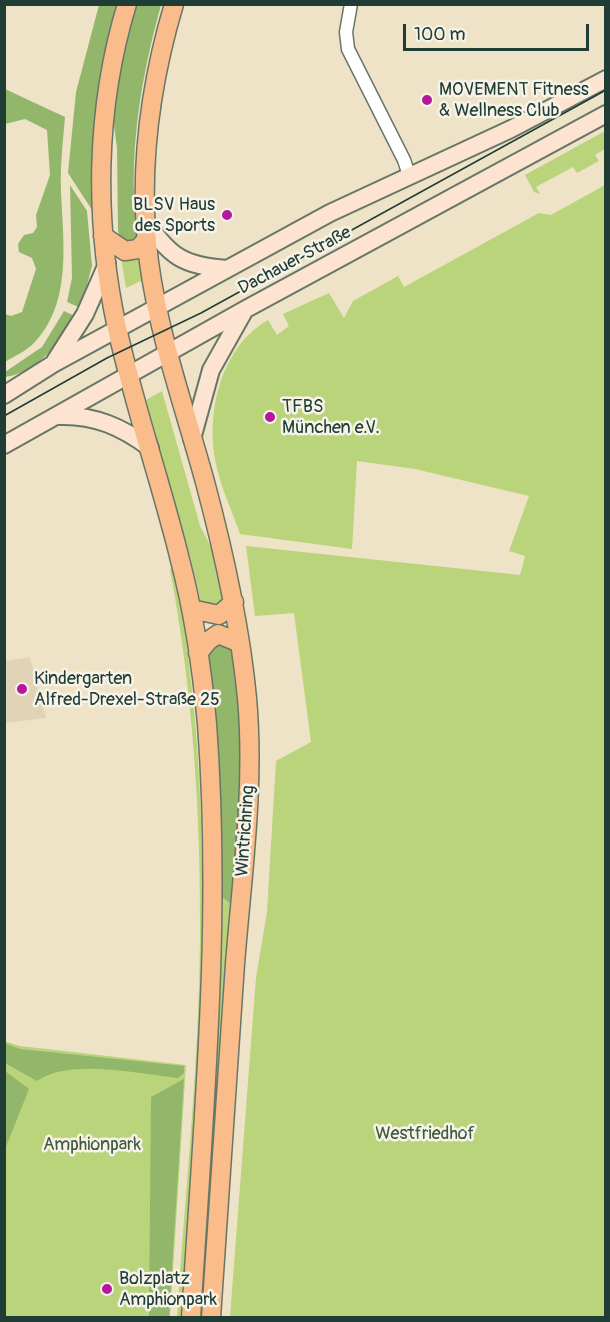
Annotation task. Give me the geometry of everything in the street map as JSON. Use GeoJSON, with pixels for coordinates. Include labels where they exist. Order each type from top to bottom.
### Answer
{"type":"FeatureCollection","features":[{"type":"Feature","properties":{"kind":"main road","name":"Wintrichring"},"geometry":{"type":"LineString","coordinates":[[127,4],[106,99],[100,173],[103,236],[117,329],[191,609],[198,653],[209,780],[212,932],[191,1317]]}},
{"type":"Feature","properties":{"kind":"main road","name":"Wintrichring"},"geometry":{"type":"LineString","coordinates":[[174,4],[149,114],[145,160],[147,239],[157,308],[168,354],[234,602],[247,699],[249,799],[228,1053],[211,1317]]}},
{"type":"Feature","properties":{"kind":"main road","name":"Dachauer Straße"},"geometry":{"type":"LineString","coordinates":[[4,395],[53,364],[359,198],[511,129],[606,79]]}},
{"type":"Feature","properties":{"kind":"main road","name":"Dachauer Straße"},"geometry":{"type":"LineString","coordinates":[[4,445],[60,416],[246,309],[606,114]]}},
{"type":"Feature","properties":{"kind":"main road"},"geometry":{"type":"LineString","coordinates":[[146,220],[167,250],[180,260],[207,267],[228,269]]}},
{"type":"Feature","properties":{"kind":"main road"},"geometry":{"type":"LineString","coordinates":[[103,236],[125,251],[138,249],[147,239]]}},
{"type":"Feature","properties":{"kind":"main road"},"geometry":{"type":"LineString","coordinates":[[53,364],[85,314],[107,264]]}},
{"type":"Feature","properties":{"kind":"main road"},"geometry":{"type":"LineString","coordinates":[[192,439],[200,402],[211,370],[219,351],[246,309]]}},
{"type":"Feature","properties":{"kind":"main road"},"geometry":{"type":"LineString","coordinates":[[60,416],[79,416],[109,423],[150,448]]}},
{"type":"Feature","properties":{"kind":"main road"},"geometry":{"type":"LineString","coordinates":[[191,609],[212,616],[219,615],[234,602]]}},
{"type":"Feature","properties":{"kind":"main road"},"geometry":{"type":"LineString","coordinates":[[198,653],[208,641],[219,634],[240,643]]}},
{"type":"Feature","properties":{"kind":"street"},"geometry":{"type":"LineString","coordinates":[[351,4],[346,32],[348,49],[404,160],[409,175]]}},
{"type":"Feature","properties":{"kind":"shaded area","name":"Kindergarten Alfred-Drexel-Straße 25"},"geometry":{"type":"Polygon","coordinates":[[[30,657],[46,718],[5,723],[5,661],[30,657]]]}},
{"type":"Feature","properties":{"kind":"green space"},"geometry":{"type":"Polygon","coordinates":[[[99,5],[117,5],[99,81],[93,132],[92,210],[68,173],[76,92],[99,5]]]}},
{"type":"Feature","properties":{"kind":"green space"},"geometry":{"type":"Polygon","coordinates":[[[136,5],[161,5],[144,75],[137,123],[134,202],[137,234],[133,245],[121,240],[118,231],[117,148],[113,117],[120,67],[136,5]]]}},
{"type":"Feature","properties":{"kind":"green space"},"geometry":{"type":"Polygon","coordinates":[[[5,89],[65,117],[61,182],[64,252],[60,292],[45,329],[32,345],[5,362],[5,314],[11,316],[22,312],[36,269],[32,258],[19,252],[18,244],[24,235],[33,233],[37,227],[36,215],[50,175],[47,130],[25,119],[5,124],[5,89]]]}},
{"type":"Feature","properties":{"kind":"green space"},"geometry":{"type":"Polygon","coordinates":[[[605,131],[605,149],[595,155],[599,161],[577,173],[573,167],[536,187],[540,194],[534,192],[525,175],[605,131]]]}},
{"type":"Feature","properties":{"kind":"green space"},"geometry":{"type":"Polygon","coordinates":[[[70,185],[87,211],[92,266],[81,308],[67,302],[72,278],[70,185]]]}},
{"type":"Feature","properties":{"kind":"green space","name":"Westfriedhof"},"geometry":{"type":"Polygon","coordinates":[[[605,185],[605,1317],[230,1317],[256,978],[267,912],[276,761],[311,742],[294,613],[255,616],[246,546],[520,575],[525,556],[509,551],[529,496],[415,469],[357,461],[352,549],[240,534],[215,459],[213,420],[221,381],[239,346],[252,331],[268,320],[277,335],[289,326],[283,314],[329,293],[344,318],[353,301],[398,276],[404,287],[539,213],[551,215],[605,185]]]}},
{"type":"Feature","properties":{"kind":"green space"},"geometry":{"type":"Polygon","coordinates":[[[121,258],[140,260],[143,280],[126,288],[121,258]]]}},
{"type":"Feature","properties":{"kind":"green space"},"geometry":{"type":"Polygon","coordinates":[[[64,311],[77,317],[55,346],[37,363],[17,374],[5,377],[5,372],[42,347],[64,311]]]}},
{"type":"Feature","properties":{"kind":"green space"},"geometry":{"type":"Polygon","coordinates":[[[162,391],[200,526],[212,549],[223,598],[217,608],[201,602],[146,400],[162,391]]]}},
{"type":"Feature","properties":{"kind":"green space"},"geometry":{"type":"Polygon","coordinates":[[[174,568],[189,661],[198,755],[202,848],[199,1036],[181,1318],[177,1317],[197,1035],[200,894],[194,754],[185,661],[170,569],[174,568]]]}},
{"type":"Feature","properties":{"kind":"green space"},"geometry":{"type":"Polygon","coordinates":[[[214,642],[231,647],[239,711],[241,743],[239,808],[231,904],[220,896],[207,652],[214,642]]]}},
{"type":"Feature","properties":{"kind":"green space"},"geometry":{"type":"Polygon","coordinates":[[[220,896],[231,904],[202,1317],[198,1318],[220,896]]]}},
{"type":"Feature","properties":{"kind":"green space","name":"Amphionpark"},"geometry":{"type":"Polygon","coordinates":[[[4,1041],[20,1046],[186,1065],[170,1317],[5,1317],[4,1041]]]}},
{"type":"Feature","properties":{"kind":"green space"},"geometry":{"type":"Polygon","coordinates":[[[4,1043],[20,1049],[184,1066],[184,1073],[178,1078],[105,1069],[67,1070],[37,1081],[5,1063],[4,1043]]]}},
{"type":"Feature","properties":{"kind":"green space"},"geometry":{"type":"Polygon","coordinates":[[[5,1071],[29,1089],[5,1149],[5,1071]]]}},
{"type":"Feature","properties":{"kind":"green space"},"geometry":{"type":"Polygon","coordinates":[[[184,1079],[169,1317],[149,1317],[151,1097],[184,1079]]]}},
{"type":"Feature","properties":{"kind":"tram line"},"geometry":{"type":"LineString","coordinates":[[4,416],[107,358],[201,313],[606,90]]}},
{"type":"Feature","properties":{"kind":"place","name":"MOVEMENT Fitness & Wellness Club"},"geometry":{"type":"Point","coordinates":[427,100]}},
{"type":"Feature","properties":{"kind":"place","name":"BLSV Haus des Sports"},"geometry":{"type":"Point","coordinates":[227,215]}},
{"type":"Feature","properties":{"kind":"place","name":"TFBS München e.V."},"geometry":{"type":"Point","coordinates":[270,417]}},
{"type":"Feature","properties":{"kind":"place","name":"Kindergarten Alfred-Drexel-Straße 25"},"geometry":{"type":"Point","coordinates":[22,689]}},
{"type":"Feature","properties":{"kind":"place","name":"Bolzplatz Amphionpark"},"geometry":{"type":"Point","coordinates":[107,1289]}}]}
